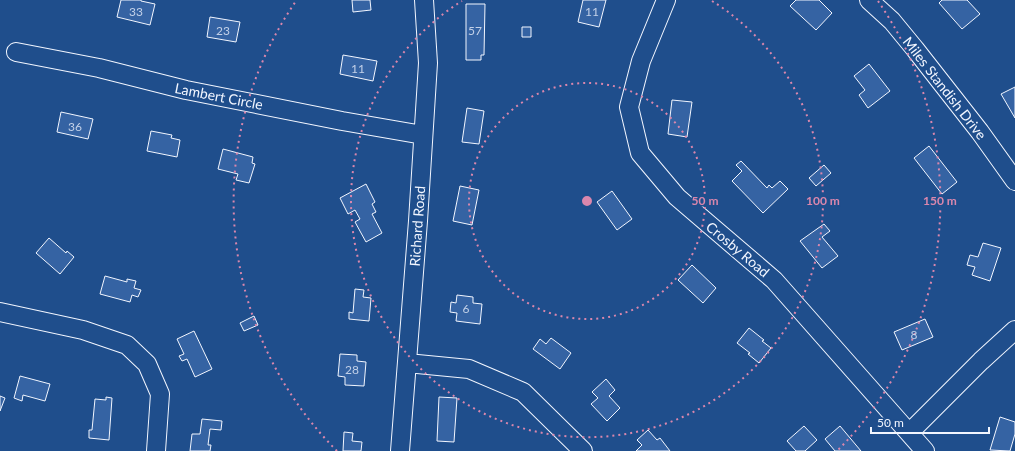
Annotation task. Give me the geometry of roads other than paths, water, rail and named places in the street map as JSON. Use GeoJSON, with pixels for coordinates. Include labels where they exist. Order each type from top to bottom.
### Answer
{"type":"FeatureCollection","features":[{"type":"Feature","properties":{"kind":"street","name":"Richard Road"},"geometry":{"type":"LineString","coordinates":[[400,451],[428,63],[424,0]]}},
{"type":"Feature","properties":{"kind":"street","name":"Crosby Road"},"geometry":{"type":"LineString","coordinates":[[666,0],[641,61],[629,107],[640,153],[677,197],[774,280],[925,451]]}},
{"type":"Feature","properties":{"kind":"street","name":"Miles Standish Drive"},"geometry":{"type":"LineString","coordinates":[[869,0],[892,21],[915,49],[980,132],[1015,181]]}},
{"type":"Feature","properties":{"kind":"street","name":"Lambert Circle"},"geometry":{"type":"LineString","coordinates":[[16,52],[98,68],[186,90],[342,121],[423,135]]}},
{"type":"Feature","properties":{"kind":"street"},"geometry":{"type":"LineString","coordinates":[[0,312],[83,330],[127,345],[147,364],[160,394],[156,451]]}},
{"type":"Feature","properties":{"kind":"street"},"geometry":{"type":"LineString","coordinates":[[908,433],[1015,330]]}},
{"type":"Feature","properties":{"kind":"street"},"geometry":{"type":"LineString","coordinates":[[407,363],[469,369],[523,392],[583,451]]}}]}
